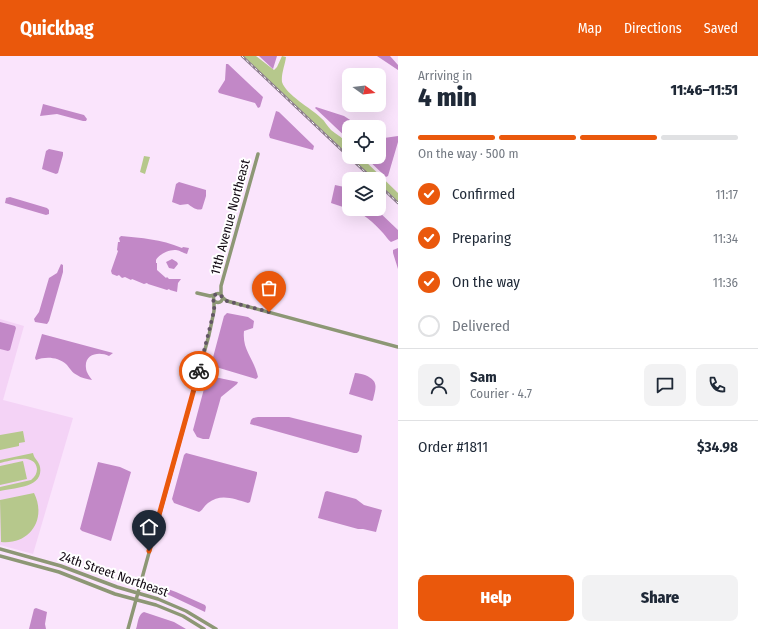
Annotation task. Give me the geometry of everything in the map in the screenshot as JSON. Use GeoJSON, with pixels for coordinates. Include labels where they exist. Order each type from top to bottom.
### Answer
{"type":"FeatureCollection","features":[{"type":"Feature","properties":{"kind":"street","name":"11th Avenue Northeast"},"geometry":{"type":"LineString","coordinates":[[221,299],[221,286],[258,154]]}},
{"type":"Feature","properties":{"kind":"street","name":"11th Avenue Northeast"},"geometry":{"type":"LineString","coordinates":[[214,297],[221,286]]}},
{"type":"Feature","properties":{"kind":"street"},"geometry":{"type":"LineString","coordinates":[[197,293],[398,347]]}},
{"type":"Feature","properties":{"kind":"street"},"geometry":{"type":"LineString","coordinates":[[214,297],[216,302],[221,299]]}},
{"type":"Feature","properties":{"kind":"street"},"geometry":{"type":"LineString","coordinates":[[128,629],[209,335],[214,311],[214,297]]}},
{"type":"Feature","properties":{"kind":"street"},"geometry":{"type":"LineString","coordinates":[[214,311],[221,299]]}},
{"type":"Feature","properties":{"kind":"street","name":"24th Street Northeast"},"geometry":{"type":"LineString","coordinates":[[0,550],[61,566],[117,587],[172,605],[203,620],[216,629]]}},
{"type":"Feature","properties":{"kind":"street","name":"24th Street Northeast"},"geometry":{"type":"LineString","coordinates":[[0,556],[59,572],[110,592],[171,611],[204,629]]}},
{"type":"Feature","properties":{"kind":"shaded area"},"geometry":{"type":"Polygon","coordinates":[[[259,56],[277,56],[273,69],[259,56]]]}},
{"type":"Feature","properties":{"kind":"shaded area"},"geometry":{"type":"Polygon","coordinates":[[[377,56],[390,56],[398,65],[398,70],[377,56]]]}},
{"type":"Feature","properties":{"kind":"shaded area"},"geometry":{"type":"Polygon","coordinates":[[[226,64],[228,64],[263,97],[260,107],[258,108],[255,103],[219,93],[218,91],[225,80],[226,64]]]}},
{"type":"Feature","properties":{"kind":"shaded area"},"geometry":{"type":"Polygon","coordinates":[[[43,104],[84,115],[87,119],[86,121],[83,121],[57,114],[40,116],[43,104]]]}},
{"type":"Feature","properties":{"kind":"shaded area"},"geometry":{"type":"Polygon","coordinates":[[[316,107],[344,116],[350,120],[342,120],[342,133],[315,108],[316,107]]]}},
{"type":"Feature","properties":{"kind":"shaded area"},"geometry":{"type":"Polygon","coordinates":[[[276,111],[279,112],[314,146],[313,150],[270,138],[269,135],[276,111]]]}},
{"type":"Feature","properties":{"kind":"shaded area"},"geometry":{"type":"Polygon","coordinates":[[[398,136],[398,142],[388,176],[386,177],[386,172],[381,172],[372,164],[386,164],[386,138],[398,136]]]}},
{"type":"Feature","properties":{"kind":"shaded area"},"geometry":{"type":"Polygon","coordinates":[[[49,149],[63,152],[58,173],[56,174],[42,169],[46,151],[49,149]]]}},
{"type":"Feature","properties":{"kind":"shaded area"},"geometry":{"type":"Polygon","coordinates":[[[179,182],[206,190],[206,196],[202,209],[196,209],[188,204],[180,205],[172,202],[176,184],[179,182]]]}},
{"type":"Feature","properties":{"kind":"shaded area"},"geometry":{"type":"Polygon","coordinates":[[[335,185],[342,186],[342,207],[331,203],[335,185]]]}},
{"type":"Feature","properties":{"kind":"shaded area"},"geometry":{"type":"Polygon","coordinates":[[[10,197],[47,208],[49,210],[49,214],[46,215],[5,203],[6,198],[10,197]]]}},
{"type":"Feature","properties":{"kind":"shaded area"},"geometry":{"type":"Polygon","coordinates":[[[364,216],[383,216],[398,230],[398,239],[391,242],[364,216]]]}},
{"type":"Feature","properties":{"kind":"shaded area"},"geometry":{"type":"Polygon","coordinates":[[[121,236],[151,239],[182,248],[189,248],[187,254],[177,250],[170,250],[161,254],[156,260],[157,270],[166,278],[181,279],[178,283],[177,292],[112,274],[111,271],[118,251],[118,242],[120,242],[119,238],[121,236]]]}},
{"type":"Feature","properties":{"kind":"shaded area"},"geometry":{"type":"Polygon","coordinates":[[[398,248],[398,269],[393,250],[398,248]]]}},
{"type":"Feature","properties":{"kind":"shaded area"},"geometry":{"type":"Polygon","coordinates":[[[172,259],[178,264],[174,269],[169,268],[166,262],[172,259]]]}},
{"type":"Feature","properties":{"kind":"shaded area"},"geometry":{"type":"Polygon","coordinates":[[[61,264],[63,265],[63,272],[49,321],[47,324],[35,322],[34,319],[39,312],[49,278],[57,273],[61,264]]]}},
{"type":"Feature","properties":{"kind":"shaded area"},"geometry":{"type":"Polygon","coordinates":[[[227,313],[248,317],[254,321],[253,328],[244,331],[244,338],[246,349],[256,370],[258,377],[256,379],[211,365],[224,316],[227,313]]]}},
{"type":"Feature","properties":{"kind":"shaded area"},"geometry":{"type":"Polygon","coordinates":[[[0,319],[24,326],[3,400],[73,418],[33,554],[0,545],[0,319]]]}},
{"type":"Feature","properties":{"kind":"shaded area"},"geometry":{"type":"Polygon","coordinates":[[[0,322],[15,326],[16,328],[10,350],[8,351],[0,349],[0,322]]]}},
{"type":"Feature","properties":{"kind":"shaded area"},"geometry":{"type":"Polygon","coordinates":[[[42,334],[113,353],[109,356],[97,354],[90,357],[87,360],[86,368],[87,373],[92,380],[84,378],[74,373],[66,364],[59,360],[48,358],[36,360],[35,358],[42,334]]]}},
{"type":"Feature","properties":{"kind":"shaded area"},"geometry":{"type":"Polygon","coordinates":[[[355,373],[365,375],[373,380],[375,388],[372,401],[349,394],[355,373]]]}},
{"type":"Feature","properties":{"kind":"shaded area"},"geometry":{"type":"Polygon","coordinates":[[[210,376],[238,382],[221,397],[209,439],[203,439],[197,437],[193,430],[205,385],[210,376]]]}},
{"type":"Feature","properties":{"kind":"shaded area"},"geometry":{"type":"Polygon","coordinates":[[[289,417],[361,435],[359,451],[354,453],[250,424],[253,418],[289,417]]]}},
{"type":"Feature","properties":{"kind":"shaded area"},"geometry":{"type":"Polygon","coordinates":[[[186,453],[257,472],[250,502],[248,503],[228,498],[218,498],[208,503],[199,512],[174,503],[172,499],[184,455],[186,453]]]}},
{"type":"Feature","properties":{"kind":"shaded area"},"geometry":{"type":"Polygon","coordinates":[[[98,462],[120,467],[131,472],[111,541],[80,529],[98,462]]]}},
{"type":"Feature","properties":{"kind":"shaded area"},"geometry":{"type":"Polygon","coordinates":[[[327,491],[356,499],[364,505],[382,510],[376,532],[358,529],[318,518],[325,492],[327,491]]]}},
{"type":"Feature","properties":{"kind":"shaded area"},"geometry":{"type":"Polygon","coordinates":[[[149,582],[205,605],[205,612],[169,595],[147,588],[147,584],[149,582]]]}},
{"type":"Feature","properties":{"kind":"shaded area"},"geometry":{"type":"Polygon","coordinates":[[[36,608],[47,612],[45,624],[46,629],[29,629],[34,609],[36,608]]]}},
{"type":"Feature","properties":{"kind":"shaded area"},"geometry":{"type":"Polygon","coordinates":[[[144,612],[174,622],[186,629],[136,629],[139,617],[144,612]]]}},
{"type":"Feature","properties":{"kind":"green space"},"geometry":{"type":"Polygon","coordinates":[[[243,56],[256,56],[274,70],[282,56],[286,57],[282,79],[284,87],[288,92],[317,114],[331,130],[342,138],[342,149],[243,56]]]}},
{"type":"Feature","properties":{"kind":"green space"},"geometry":{"type":"Polygon","coordinates":[[[144,156],[150,157],[145,174],[140,172],[144,156]]]}},
{"type":"Feature","properties":{"kind":"green space"},"geometry":{"type":"Polygon","coordinates":[[[357,164],[368,164],[376,172],[366,172],[357,164]]]}},
{"type":"Feature","properties":{"kind":"green space"},"geometry":{"type":"Polygon","coordinates":[[[386,181],[398,193],[398,202],[386,191],[386,181]]]}},
{"type":"Feature","properties":{"kind":"green space"},"geometry":{"type":"Polygon","coordinates":[[[23,431],[25,442],[19,443],[19,446],[0,450],[0,435],[23,431]]]}},
{"type":"Feature","properties":{"kind":"green space"},"geometry":{"type":"Polygon","coordinates":[[[33,453],[40,467],[40,474],[37,479],[33,483],[26,486],[0,491],[0,487],[31,480],[36,475],[37,469],[32,461],[27,459],[0,463],[0,460],[33,453]]]}},
{"type":"Feature","properties":{"kind":"green space"},"geometry":{"type":"Polygon","coordinates":[[[23,461],[27,479],[0,485],[0,466],[23,461]]]}},
{"type":"Feature","properties":{"kind":"green space"},"geometry":{"type":"Polygon","coordinates":[[[34,493],[38,503],[38,512],[37,521],[33,528],[28,535],[20,539],[11,542],[1,542],[0,500],[34,493]]]}},
{"type":"Feature","properties":{"kind":"railway"},"geometry":{"type":"LineString","coordinates":[[242,56],[342,150]]}},
{"type":"Feature","properties":{"kind":"railway"},"geometry":{"type":"LineString","coordinates":[[357,164],[365,172]]}},
{"type":"Feature","properties":{"kind":"railway"},"geometry":{"type":"LineString","coordinates":[[386,192],[398,203]]}},
{"type":"Feature","properties":{"kind":"way so far"},"geometry":{"type":"LineString","coordinates":[[199,371],[214,311],[214,295],[219,294],[227,301],[269,312]]}},
{"type":"Feature","properties":{"kind":"route"},"geometry":{"type":"LineString","coordinates":[[149,551],[199,371]]}}]}
